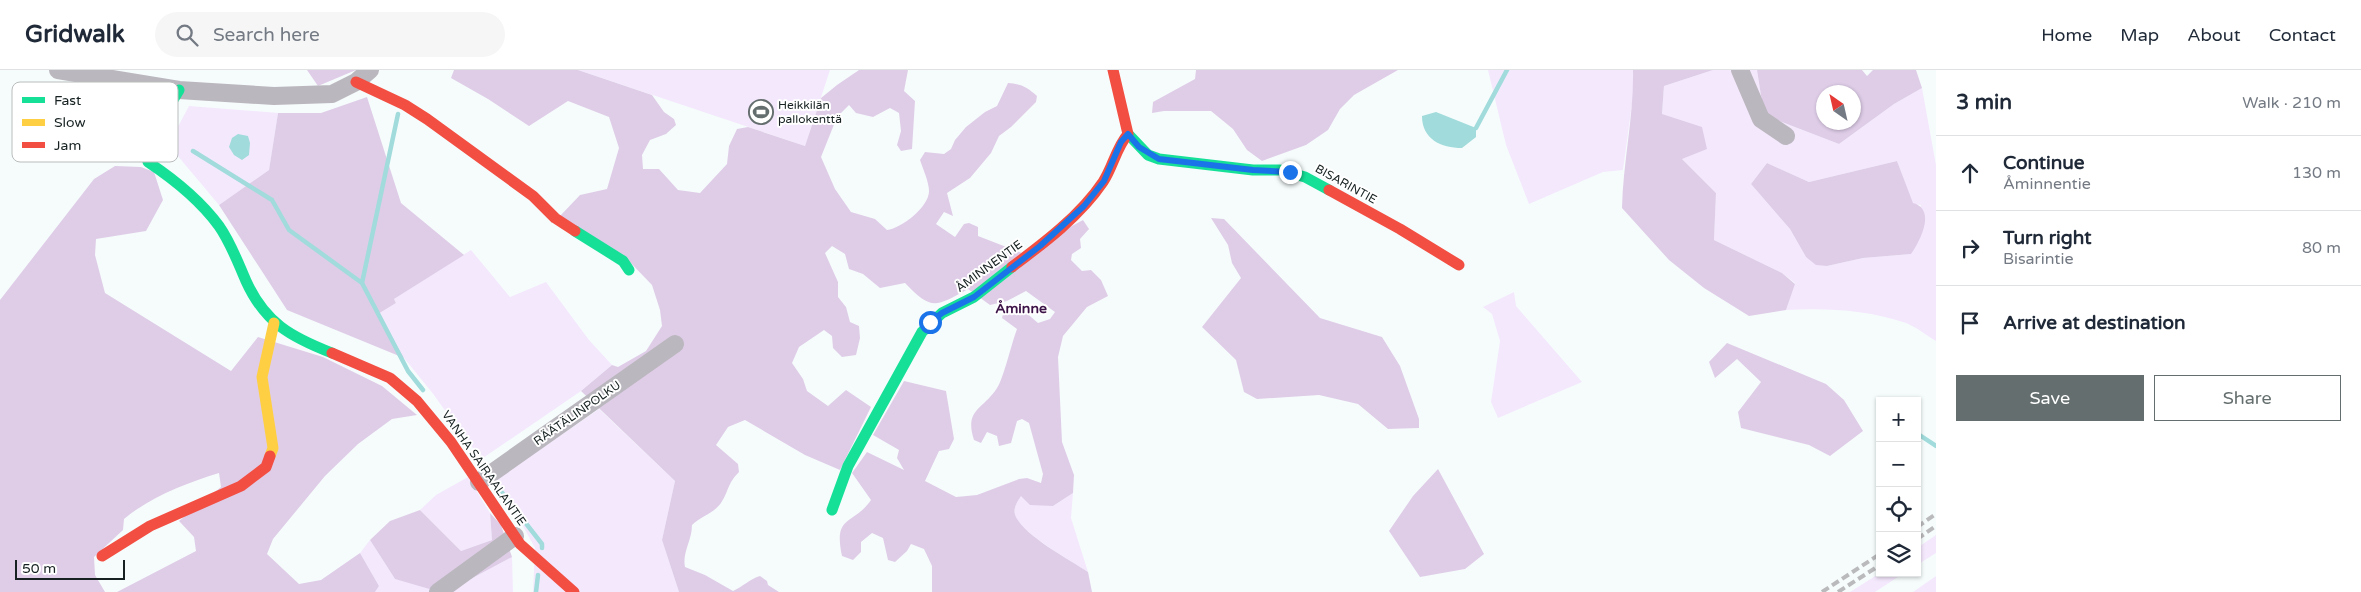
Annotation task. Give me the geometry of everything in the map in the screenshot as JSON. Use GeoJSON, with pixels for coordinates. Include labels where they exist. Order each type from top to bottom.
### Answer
{"type":"FeatureCollection","features":[{"type":"Feature","properties":{"kind":"street"},"geometry":{"type":"LineString","coordinates":[[58,70],[131,82]]}},
{"type":"Feature","properties":{"kind":"street"},"geometry":{"type":"LineString","coordinates":[[179,90],[274,96],[322,96],[332,94],[356,82],[370,70]]}},
{"type":"Feature","properties":{"kind":"street"},"geometry":{"type":"LineString","coordinates":[[1113,70],[1128,134]]}},
{"type":"Feature","properties":{"kind":"street"},"geometry":{"type":"LineString","coordinates":[[1740,70],[1762,119],[1786,136]]}},
{"type":"Feature","properties":{"kind":"street"},"geometry":{"type":"LineString","coordinates":[[356,82],[405,105],[427,119],[455,142],[534,196],[555,218],[623,261],[629,270]]}},
{"type":"Feature","properties":{"kind":"street","name":"BISARINTIE"},"geometry":{"type":"LineString","coordinates":[[1128,134],[1139,147],[1159,159],[1253,170],[1280,170],[1305,177],[1400,229],[1459,265]]}},
{"type":"Feature","properties":{"kind":"street","name":"ÅMINNENTIE"},"geometry":{"type":"LineString","coordinates":[[832,510],[848,466],[922,332],[942,313],[974,297],[1040,246],[1084,206],[1104,181],[1121,142],[1128,134]]}},
{"type":"Feature","properties":{"kind":"street","name":"VANHA SAIRAALANTIE"},"geometry":{"type":"LineString","coordinates":[[148,162],[166,173],[211,215],[226,239],[256,299],[274,323],[310,344],[348,358],[393,379],[421,404],[479,482],[519,543],[574,592]]}},
{"type":"Feature","properties":{"kind":"street"},"geometry":{"type":"LineString","coordinates":[[102,556],[150,526],[241,486],[266,467],[273,448],[262,377],[274,323]]}},
{"type":"Feature","properties":{"kind":"street","name":"RÄÄTÄLINPOLKU"},"geometry":{"type":"LineString","coordinates":[[479,482],[675,344]]}},
{"type":"Feature","properties":{"kind":"street"},"geometry":{"type":"LineString","coordinates":[[438,592],[514,536]]}},
{"type":"Feature","properties":{"kind":"shaded area"},"geometry":{"type":"Polygon","coordinates":[[[307,70],[356,70],[318,86],[307,70]]]}},
{"type":"Feature","properties":{"kind":"shaded area"},"geometry":{"type":"Polygon","coordinates":[[[454,70],[578,70],[652,95],[664,112],[674,119],[676,125],[666,134],[650,140],[642,155],[643,169],[659,169],[678,190],[700,193],[727,164],[729,146],[737,129],[748,127],[805,146],[821,98],[837,85],[859,70],[908,70],[904,91],[915,101],[912,149],[901,151],[897,145],[901,131],[899,113],[890,108],[873,117],[856,113],[849,105],[837,117],[821,157],[835,189],[851,212],[875,219],[887,230],[907,221],[925,204],[929,191],[920,160],[925,152],[944,154],[951,149],[955,140],[966,127],[985,112],[997,106],[1008,83],[1027,88],[1037,96],[1036,102],[999,136],[991,153],[970,178],[947,193],[953,216],[944,212],[936,224],[955,237],[964,224],[969,223],[978,227],[978,236],[1022,253],[1083,220],[1089,229],[1080,239],[1081,248],[1072,254],[1071,260],[1082,271],[1091,270],[1101,280],[1108,296],[1087,307],[1063,336],[1058,357],[1062,442],[1074,475],[1073,493],[1053,506],[1030,505],[1021,496],[1015,511],[1016,517],[1021,524],[1038,540],[1088,572],[1092,592],[932,592],[932,566],[924,549],[911,544],[907,551],[895,562],[888,560],[883,538],[872,533],[861,542],[861,552],[853,560],[842,556],[840,533],[842,527],[871,500],[852,473],[867,452],[904,470],[897,458],[899,450],[873,435],[904,381],[946,391],[954,439],[949,449],[939,451],[925,481],[956,497],[977,495],[1019,479],[1027,478],[1041,483],[1043,474],[1029,423],[1022,419],[1017,421],[1011,443],[999,446],[997,436],[987,432],[981,443],[974,440],[971,422],[976,411],[992,395],[999,384],[1017,329],[1002,318],[1004,310],[1016,304],[1038,323],[1050,319],[1055,312],[1026,291],[1007,301],[990,305],[968,289],[948,300],[934,303],[922,298],[905,283],[880,288],[863,274],[849,269],[845,254],[832,246],[825,253],[838,282],[838,297],[846,307],[850,322],[859,326],[860,338],[856,355],[842,357],[833,348],[832,336],[824,330],[799,347],[792,363],[803,379],[807,391],[828,406],[846,390],[871,407],[840,470],[805,455],[745,420],[728,427],[716,445],[738,464],[739,472],[732,480],[724,499],[718,507],[692,525],[684,562],[685,567],[705,575],[733,591],[760,576],[767,581],[768,585],[779,592],[679,592],[662,540],[675,481],[581,391],[612,365],[618,367],[646,351],[662,326],[660,310],[652,285],[626,258],[560,216],[580,195],[607,189],[619,148],[609,117],[568,101],[529,126],[488,99],[451,78],[454,70]]]}},
{"type":"Feature","properties":{"kind":"shaded area","name":"Heikkilän pallokenttä"},"geometry":{"type":"Polygon","coordinates":[[[578,70],[830,70],[805,146],[578,70]]]}},
{"type":"Feature","properties":{"kind":"shaded area"},"geometry":{"type":"Polygon","coordinates":[[[1196,70],[1398,70],[1354,95],[1340,109],[1328,130],[1306,145],[1262,161],[1247,150],[1233,129],[1211,111],[1164,111],[1152,113],[1153,102],[1195,79],[1196,70]]]}},
{"type":"Feature","properties":{"kind":"shaded area"},"geometry":{"type":"Polygon","coordinates":[[[1488,70],[1633,70],[1634,89],[1623,170],[1603,172],[1529,204],[1506,145],[1488,70]]]}},
{"type":"Feature","properties":{"kind":"shaded area"},"geometry":{"type":"Polygon","coordinates":[[[1633,70],[1713,70],[1664,86],[1662,114],[1702,127],[1707,149],[1682,159],[1716,193],[1714,240],[1782,273],[1795,284],[1786,310],[1749,316],[1704,288],[1669,260],[1622,208],[1632,104],[1633,70]]]}},
{"type":"Feature","properties":{"kind":"shaded area"},"geometry":{"type":"Polygon","coordinates":[[[1713,70],[1757,70],[1764,115],[1839,144],[1861,130],[1861,128],[1894,104],[1922,88],[1936,165],[1936,341],[1906,323],[1877,315],[1817,309],[1786,310],[1795,283],[1782,273],[1714,240],[1716,193],[1682,159],[1662,114],[1664,86],[1713,70]],[[1897,161],[1809,182],[1767,163],[1751,184],[1790,229],[1806,257],[1827,266],[1863,258],[1911,254],[1921,205],[1913,204],[1897,161]]]}},
{"type":"Feature","properties":{"kind":"shaded area"},"geometry":{"type":"Polygon","coordinates":[[[1757,70],[1862,70],[1867,76],[1873,70],[1916,70],[1922,88],[1894,104],[1861,128],[1861,85],[1816,85],[1816,130],[1858,130],[1839,144],[1764,115],[1757,70]]]}},
{"type":"Feature","properties":{"kind":"shaded area"},"geometry":{"type":"Polygon","coordinates":[[[367,97],[401,203],[464,255],[394,299],[396,303],[378,314],[404,358],[287,310],[219,205],[269,170],[278,113],[321,113],[367,97]]]}},
{"type":"Feature","properties":{"kind":"shaded area"},"geometry":{"type":"Polygon","coordinates":[[[189,106],[278,113],[269,170],[219,205],[178,156],[178,127],[189,106]]]}},
{"type":"Feature","properties":{"kind":"shaded area"},"geometry":{"type":"Polygon","coordinates":[[[1897,161],[1913,203],[1920,206],[1925,218],[1919,241],[1911,254],[1863,258],[1827,266],[1816,265],[1806,257],[1790,229],[1751,184],[1767,163],[1809,182],[1897,161]]]}},
{"type":"Feature","properties":{"kind":"shaded area"},"geometry":{"type":"Polygon","coordinates":[[[115,166],[141,167],[154,172],[163,200],[146,231],[96,239],[95,255],[105,293],[231,371],[258,337],[323,357],[382,386],[417,415],[392,419],[358,444],[325,476],[273,539],[267,554],[299,584],[321,580],[360,553],[379,586],[375,592],[117,592],[196,551],[194,537],[179,521],[221,487],[219,473],[194,481],[157,497],[124,519],[123,530],[94,557],[95,575],[105,592],[0,592],[0,300],[94,179],[115,166]]]}},
{"type":"Feature","properties":{"kind":"shaded area"},"geometry":{"type":"Polygon","coordinates":[[[1211,218],[1224,219],[1320,318],[1382,337],[1400,366],[1419,419],[1419,428],[1388,429],[1358,404],[1319,395],[1257,399],[1244,392],[1236,360],[1202,327],[1241,278],[1232,263],[1228,245],[1211,218]]]}},
{"type":"Feature","properties":{"kind":"shaded area"},"geometry":{"type":"Polygon","coordinates":[[[471,250],[510,297],[546,282],[589,340],[612,365],[581,391],[483,458],[467,442],[434,395],[404,358],[378,314],[396,303],[394,299],[471,250]]]}},
{"type":"Feature","properties":{"kind":"shaded area"},"geometry":{"type":"Polygon","coordinates":[[[1514,292],[1516,306],[1582,382],[1498,418],[1491,402],[1500,341],[1492,314],[1483,307],[1514,292]]]}},
{"type":"Feature","properties":{"kind":"shaded area"},"geometry":{"type":"Polygon","coordinates":[[[1727,343],[1826,384],[1844,400],[1863,431],[1830,456],[1809,445],[1741,428],[1738,412],[1761,382],[1737,359],[1715,378],[1709,362],[1727,343]]]}},
{"type":"Feature","properties":{"kind":"shaded area"},"geometry":{"type":"Polygon","coordinates":[[[599,409],[675,481],[662,540],[679,592],[533,592],[535,548],[497,479],[599,409]]]}},
{"type":"Feature","properties":{"kind":"shaded area"},"geometry":{"type":"Polygon","coordinates":[[[1438,469],[1484,554],[1465,569],[1420,577],[1389,531],[1413,496],[1438,469]]]}},
{"type":"Feature","properties":{"kind":"shaded area"},"geometry":{"type":"Polygon","coordinates":[[[468,477],[490,513],[492,540],[461,551],[420,510],[436,495],[468,477]]]}},
{"type":"Feature","properties":{"kind":"shaded area"},"geometry":{"type":"Polygon","coordinates":[[[1073,493],[1071,518],[1088,572],[1028,532],[1015,514],[1021,495],[1053,506],[1073,493]]]}},
{"type":"Feature","properties":{"kind":"shaded area"},"geometry":{"type":"Polygon","coordinates":[[[420,510],[461,551],[492,540],[490,513],[501,525],[512,557],[465,582],[433,590],[395,579],[370,540],[390,521],[420,510]]]}},
{"type":"Feature","properties":{"kind":"shaded area"},"geometry":{"type":"Polygon","coordinates":[[[1936,535],[1936,553],[1921,562],[1921,545],[1936,535]]]}},
{"type":"Feature","properties":{"kind":"shaded area"},"geometry":{"type":"Polygon","coordinates":[[[370,540],[395,579],[409,582],[465,582],[512,557],[513,592],[375,592],[379,586],[360,553],[370,540]]]}},
{"type":"Feature","properties":{"kind":"shaded area"},"geometry":{"type":"Polygon","coordinates":[[[1876,576],[1898,577],[1875,592],[1850,592],[1876,576]]]}},
{"type":"Feature","properties":{"kind":"shaded area"},"geometry":{"type":"Polygon","coordinates":[[[1936,576],[1936,592],[1913,592],[1936,576]]]}},
{"type":"Feature","properties":{"kind":"water"},"geometry":{"type":"Polygon","coordinates":[[[1436,112],[1476,128],[1476,137],[1462,148],[1454,148],[1434,141],[1425,131],[1422,116],[1436,112]]]}},
{"type":"Feature","properties":{"kind":"water"},"geometry":{"type":"Polygon","coordinates":[[[238,134],[248,136],[250,143],[249,155],[242,160],[234,155],[229,147],[232,138],[238,134]]]}},
{"type":"Feature","properties":{"kind":"waterway"},"geometry":{"type":"LineString","coordinates":[[1476,128],[1507,70]]}},
{"type":"Feature","properties":{"kind":"waterway"},"geometry":{"type":"LineString","coordinates":[[398,114],[362,283],[408,371],[423,390]]}},
{"type":"Feature","properties":{"kind":"waterway"},"geometry":{"type":"LineString","coordinates":[[193,151],[272,200],[289,230],[362,283]]}},
{"type":"Feature","properties":{"kind":"waterway"},"geometry":{"type":"LineString","coordinates":[[1921,436],[1936,446]]}},
{"type":"Feature","properties":{"kind":"waterway"},"geometry":{"type":"LineString","coordinates":[[496,485],[542,544],[542,548]]}},
{"type":"Feature","properties":{"kind":"waterway"},"geometry":{"type":"LineString","coordinates":[[536,592],[538,575]]}},
{"type":"Feature","properties":{"kind":"railway"},"geometry":{"type":"LineString","coordinates":[[1921,524],[1936,514]]}},
{"type":"Feature","properties":{"kind":"railway"},"geometry":{"type":"LineString","coordinates":[[1921,536],[1936,526]]}},
{"type":"Feature","properties":{"kind":"railway"},"geometry":{"type":"LineString","coordinates":[[1822,592],[1876,557]]}},
{"type":"Feature","properties":{"kind":"railway"},"geometry":{"type":"LineString","coordinates":[[1838,592],[1876,568]]}},
{"type":"Feature","properties":{"kind":"traffic: fast"},"geometry":{"type":"LineString","coordinates":[[1128,134],[1148,155],[1159,159],[1253,170],[1280,170],[1305,177],[1329,190]]}},
{"type":"Feature","properties":{"kind":"traffic: fast"},"geometry":{"type":"LineString","coordinates":[[148,162],[186,191],[212,217],[227,239],[253,295],[271,318],[281,327],[304,341],[332,353]]}},
{"type":"Feature","properties":{"kind":"traffic: fast"},"geometry":{"type":"LineString","coordinates":[[575,231],[623,261],[629,270]]}},
{"type":"Feature","properties":{"kind":"traffic: fast"},"geometry":{"type":"LineString","coordinates":[[832,510],[848,466],[922,332],[942,313],[974,297],[1012,267]]}},
{"type":"Feature","properties":{"kind":"traffic: slow"},"geometry":{"type":"LineString","coordinates":[[270,456],[273,448],[262,377],[274,323]]}},
{"type":"Feature","properties":{"kind":"traffic: jam"},"geometry":{"type":"LineString","coordinates":[[1012,267],[1049,239],[1084,206],[1103,182],[1120,145],[1128,134],[1113,70]]}},
{"type":"Feature","properties":{"kind":"traffic: jam"},"geometry":{"type":"LineString","coordinates":[[356,82],[405,105],[427,119],[533,196],[555,218],[575,231]]}},
{"type":"Feature","properties":{"kind":"traffic: jam"},"geometry":{"type":"LineString","coordinates":[[1329,190],[1400,229],[1459,265]]}},
{"type":"Feature","properties":{"kind":"traffic: jam"},"geometry":{"type":"LineString","coordinates":[[332,353],[390,378],[417,401],[451,442],[520,544],[574,592]]}},
{"type":"Feature","properties":{"kind":"traffic: jam"},"geometry":{"type":"LineString","coordinates":[[102,556],[150,526],[241,486],[266,467],[270,456]]}},
{"type":"Feature","properties":{"kind":"place","name":"Heikkilän pallokenttä"},"geometry":{"type":"Point","coordinates":[761,112]}},
{"type":"Feature","properties":{"kind":"district","name":"Åminne"},"geometry":{"type":"Point","coordinates":[1021,308]}},
{"type":"Feature","properties":{"kind":"route"},"geometry":{"type":"LineString","coordinates":[[930,322],[942,313],[974,297],[1040,246],[1084,206],[1104,181],[1121,142],[1128,134],[1148,155],[1159,159],[1212,166],[1290,172]]}}]}
